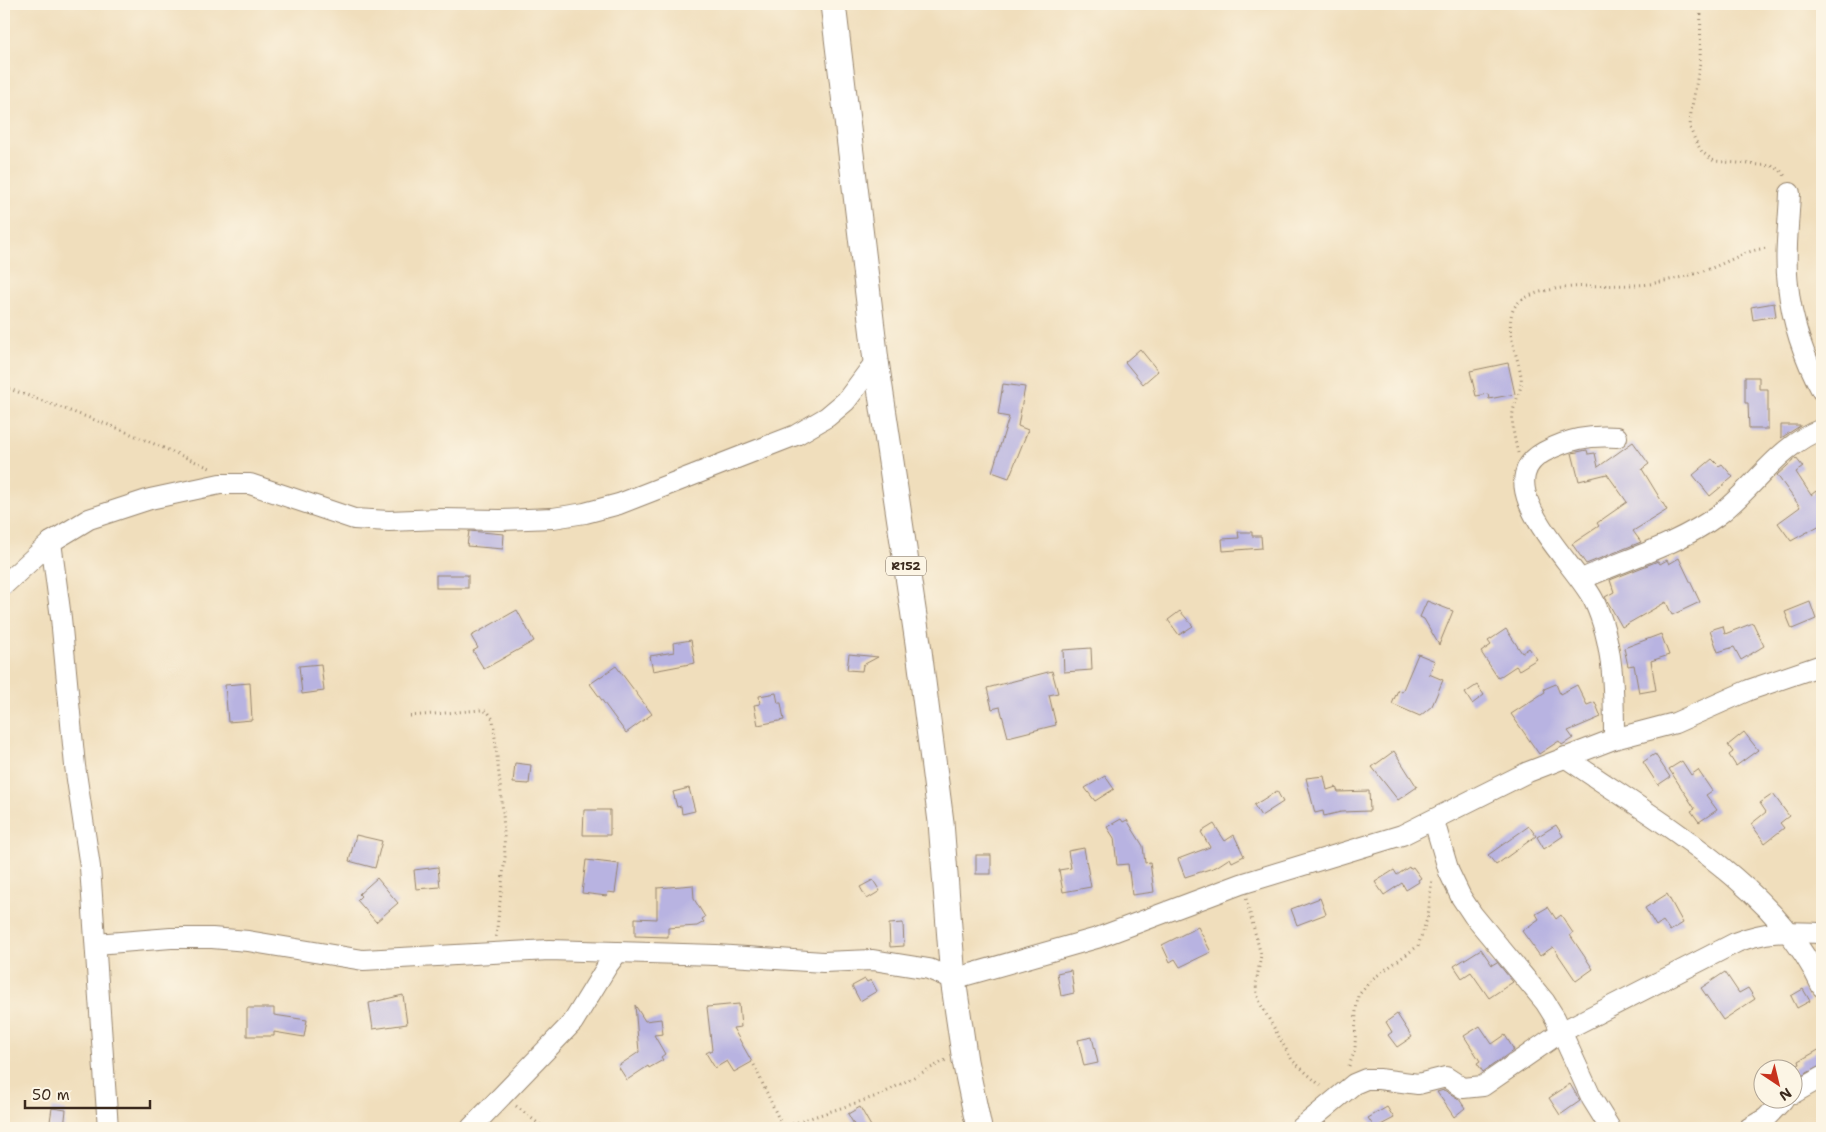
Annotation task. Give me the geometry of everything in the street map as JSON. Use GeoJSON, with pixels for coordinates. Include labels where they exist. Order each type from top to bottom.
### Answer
{"type":"FeatureCollection","features":[{"type":"Feature","properties":{"kind":"main road","name":"R152"},"geometry":{"type":"LineString","coordinates":[[833,4],[876,361],[941,822],[953,979],[963,1050],[979,1128]]}},
{"type":"Feature","properties":{"kind":"street"},"geometry":{"type":"LineString","coordinates":[[1790,193],[1787,249],[1788,284],[1799,338],[1808,366],[1822,390]]}},
{"type":"Feature","properties":{"kind":"street"},"geometry":{"type":"LineString","coordinates":[[4,585],[51,542],[89,519],[150,499],[220,484],[250,484],[354,519],[389,521],[440,519],[500,520],[553,518],[585,513],[619,504],[796,435],[827,417],[846,401],[876,361]]}},
{"type":"Feature","properties":{"kind":"street"},"geometry":{"type":"LineString","coordinates":[[1582,579],[1655,548],[1716,516],[1774,460],[1793,445],[1822,429]]}},
{"type":"Feature","properties":{"kind":"street"},"geometry":{"type":"LineString","coordinates":[[1614,739],[1613,686],[1609,652],[1594,601],[1582,579],[1556,547],[1530,506],[1525,493],[1523,477],[1528,464],[1554,447],[1581,437],[1616,437]]}},
{"type":"Feature","properties":{"kind":"street"},"geometry":{"type":"LineString","coordinates":[[51,542],[61,618],[75,766],[90,867],[108,1128]]}},
{"type":"Feature","properties":{"kind":"street"},"geometry":{"type":"LineString","coordinates":[[96,944],[171,938],[212,938],[248,941],[341,958],[373,960],[549,950],[716,955],[823,962],[873,960],[929,969],[953,979],[1097,938],[1241,884],[1402,835],[1495,788],[1566,757],[1614,739],[1675,723],[1748,690],[1822,665]]}},
{"type":"Feature","properties":{"kind":"street"},"geometry":{"type":"LineString","coordinates":[[1566,757],[1680,836],[1724,870],[1787,931],[1808,960],[1822,987]]}},
{"type":"Feature","properties":{"kind":"street"},"geometry":{"type":"LineString","coordinates":[[1434,820],[1449,872],[1461,897],[1478,921],[1544,1002],[1561,1032],[1592,1098],[1610,1128]]}},
{"type":"Feature","properties":{"kind":"street"},"geometry":{"type":"LineString","coordinates":[[1301,1128],[1354,1084],[1366,1079],[1418,1084],[1446,1077],[1463,1088],[1483,1086],[1561,1032],[1737,942],[1758,934],[1787,931],[1821,933]]}},
{"type":"Feature","properties":{"kind":"street"},"geometry":{"type":"LineString","coordinates":[[1808,960],[1808,947],[1821,933]]}},
{"type":"Feature","properties":{"kind":"street"},"geometry":{"type":"LineString","coordinates":[[471,1128],[573,1022],[618,952]]}},
{"type":"Feature","properties":{"kind":"street"},"geometry":{"type":"LineString","coordinates":[[1804,1087],[1822,1077]]}},
{"type":"Feature","properties":{"kind":"street"},"geometry":{"type":"LineString","coordinates":[[1749,1128],[1766,1118],[1774,1110]]}},
{"type":"Feature","properties":{"kind":"path"},"geometry":{"type":"LineString","coordinates":[[1701,4],[1700,63],[1690,112],[1690,128],[1695,140],[1702,152],[1714,161],[1760,164],[1780,170],[1788,182],[1790,193]]}},
{"type":"Feature","properties":{"kind":"path"},"geometry":{"type":"LineString","coordinates":[[1523,477],[1513,425],[1513,413],[1522,383],[1510,326],[1512,312],[1520,301],[1548,291],[1576,286],[1615,287],[1650,284],[1695,274],[1749,252],[1764,248],[1787,249]]}},
{"type":"Feature","properties":{"kind":"path"},"geometry":{"type":"LineString","coordinates":[[4,387],[117,428],[213,469]]}},
{"type":"Feature","properties":{"kind":"path"},"geometry":{"type":"LineString","coordinates":[[410,716],[481,710],[488,712],[493,719],[503,812],[505,857],[495,953]]}},
{"type":"Feature","properties":{"kind":"path"},"geometry":{"type":"LineString","coordinates":[[1349,1068],[1355,1050],[1358,996],[1371,980],[1418,946],[1428,916],[1433,871]]}},
{"type":"Feature","properties":{"kind":"path"},"geometry":{"type":"LineString","coordinates":[[1241,884],[1262,955],[1256,984],[1261,1005],[1292,1060],[1319,1082],[1330,1103]]}},
{"type":"Feature","properties":{"kind":"path"},"geometry":{"type":"LineString","coordinates":[[754,1065],[783,1127],[880,1095],[963,1050]]}},
{"type":"Feature","properties":{"kind":"path"},"geometry":{"type":"LineString","coordinates":[[502,1094],[544,1128]]}},
{"type":"Feature","properties":{"kind":"building"},"geometry":{"type":"Polygon","coordinates":[[[1774,303],[1776,316],[1753,320],[1751,307],[1774,303]]]}},
{"type":"Feature","properties":{"kind":"building"},"geometry":{"type":"Polygon","coordinates":[[[1140,349],[1158,371],[1143,384],[1125,362],[1140,349]]]}},
{"type":"Feature","properties":{"kind":"building"},"geometry":{"type":"Polygon","coordinates":[[[1508,363],[1515,394],[1489,399],[1488,394],[1476,396],[1470,371],[1508,363]]]}},
{"type":"Feature","properties":{"kind":"building"},"geometry":{"type":"Polygon","coordinates":[[[1745,377],[1759,377],[1759,389],[1768,389],[1768,429],[1749,429],[1748,403],[1745,403],[1745,377]]]}},
{"type":"Feature","properties":{"kind":"building"},"geometry":{"type":"Polygon","coordinates":[[[1003,384],[1025,387],[1018,426],[1028,430],[1009,478],[992,472],[1009,417],[998,415],[1003,384]]]}},
{"type":"Feature","properties":{"kind":"building"},"geometry":{"type":"Polygon","coordinates":[[[1781,425],[1800,425],[1800,426],[1781,438],[1781,425]]]}},
{"type":"Feature","properties":{"kind":"building"},"geometry":{"type":"Polygon","coordinates":[[[1633,442],[1649,464],[1642,469],[1667,510],[1633,531],[1641,542],[1586,564],[1572,544],[1599,526],[1597,523],[1627,502],[1607,474],[1579,481],[1572,453],[1587,450],[1588,454],[1595,453],[1598,467],[1633,442]]]}},
{"type":"Feature","properties":{"kind":"building"},"geometry":{"type":"Polygon","coordinates":[[[1796,458],[1803,467],[1796,472],[1811,495],[1816,491],[1822,500],[1822,524],[1791,541],[1778,523],[1800,507],[1777,475],[1796,458]]]}},
{"type":"Feature","properties":{"kind":"building"},"geometry":{"type":"Polygon","coordinates":[[[1712,459],[1719,466],[1722,464],[1733,477],[1710,496],[1693,475],[1712,459]]]}},
{"type":"Feature","properties":{"kind":"building"},"geometry":{"type":"Polygon","coordinates":[[[469,531],[504,534],[503,549],[467,546],[469,531]]]}},
{"type":"Feature","properties":{"kind":"building"},"geometry":{"type":"Polygon","coordinates":[[[1238,532],[1252,532],[1252,536],[1261,536],[1262,548],[1223,551],[1222,539],[1239,538],[1238,532]]]}},
{"type":"Feature","properties":{"kind":"building"},"geometry":{"type":"Polygon","coordinates":[[[1679,558],[1700,602],[1672,615],[1666,602],[1622,627],[1605,597],[1614,592],[1610,580],[1658,561],[1660,564],[1667,560],[1669,564],[1679,558]]]}},
{"type":"Feature","properties":{"kind":"building"},"geometry":{"type":"Polygon","coordinates":[[[436,575],[468,575],[468,588],[436,588],[436,575]]]}},
{"type":"Feature","properties":{"kind":"building"},"geometry":{"type":"Polygon","coordinates":[[[1427,601],[1453,611],[1439,645],[1424,619],[1420,617],[1427,601]]]}},
{"type":"Feature","properties":{"kind":"building"},"geometry":{"type":"Polygon","coordinates":[[[1810,602],[1816,619],[1792,629],[1785,612],[1810,602]]]}},
{"type":"Feature","properties":{"kind":"building"},"geometry":{"type":"Polygon","coordinates":[[[517,610],[534,641],[484,669],[473,651],[478,648],[471,636],[517,610]]]}},
{"type":"Feature","properties":{"kind":"building"},"geometry":{"type":"Polygon","coordinates":[[[1180,611],[1193,626],[1179,635],[1168,620],[1180,611]]]}},
{"type":"Feature","properties":{"kind":"building"},"geometry":{"type":"Polygon","coordinates":[[[1753,623],[1764,646],[1741,660],[1734,647],[1718,652],[1710,630],[1723,626],[1725,634],[1753,623]]]}},
{"type":"Feature","properties":{"kind":"building"},"geometry":{"type":"Polygon","coordinates":[[[1506,629],[1522,653],[1529,648],[1537,659],[1519,670],[1516,666],[1498,678],[1481,652],[1491,645],[1488,641],[1506,629]]]}},
{"type":"Feature","properties":{"kind":"building"},"geometry":{"type":"Polygon","coordinates":[[[1661,634],[1669,655],[1651,661],[1656,690],[1639,693],[1634,665],[1628,666],[1624,648],[1661,634]]]}},
{"type":"Feature","properties":{"kind":"building"},"geometry":{"type":"Polygon","coordinates":[[[691,640],[695,663],[653,671],[650,656],[674,652],[673,643],[691,640]]]}},
{"type":"Feature","properties":{"kind":"building"},"geometry":{"type":"Polygon","coordinates":[[[1091,648],[1092,670],[1064,672],[1063,650],[1091,648]]]}},
{"type":"Feature","properties":{"kind":"building"},"geometry":{"type":"Polygon","coordinates":[[[849,654],[878,657],[863,665],[862,671],[847,670],[849,654]]]}},
{"type":"Feature","properties":{"kind":"building"},"geometry":{"type":"Polygon","coordinates":[[[1418,654],[1435,661],[1429,674],[1443,680],[1432,706],[1420,716],[1392,704],[1398,690],[1402,692],[1418,654]]]}},
{"type":"Feature","properties":{"kind":"building"},"geometry":{"type":"Polygon","coordinates":[[[321,664],[324,691],[302,694],[299,666],[321,664]]]}},
{"type":"Feature","properties":{"kind":"building"},"geometry":{"type":"Polygon","coordinates":[[[616,666],[652,714],[626,733],[590,684],[616,666]]]}},
{"type":"Feature","properties":{"kind":"building"},"geometry":{"type":"Polygon","coordinates":[[[1052,671],[1058,693],[1049,695],[1056,725],[1008,737],[1000,707],[992,709],[987,688],[1052,671]]]}},
{"type":"Feature","properties":{"kind":"building"},"geometry":{"type":"Polygon","coordinates":[[[250,683],[252,720],[228,722],[225,685],[250,683]]]}},
{"type":"Feature","properties":{"kind":"building"},"geometry":{"type":"Polygon","coordinates":[[[1556,684],[1560,694],[1577,685],[1587,705],[1595,702],[1601,717],[1568,731],[1573,738],[1562,745],[1559,741],[1539,754],[1511,714],[1545,692],[1544,689],[1556,684]]]}},
{"type":"Feature","properties":{"kind":"building"},"geometry":{"type":"Polygon","coordinates":[[[1477,685],[1484,695],[1472,704],[1465,693],[1477,685]]]}},
{"type":"Feature","properties":{"kind":"building"},"geometry":{"type":"Polygon","coordinates":[[[776,693],[778,703],[781,703],[784,720],[758,725],[754,705],[760,704],[759,696],[776,693]]]}},
{"type":"Feature","properties":{"kind":"building"},"geometry":{"type":"Polygon","coordinates":[[[1744,732],[1758,750],[1736,766],[1729,755],[1733,752],[1728,745],[1744,732]]]}},
{"type":"Feature","properties":{"kind":"building"},"geometry":{"type":"Polygon","coordinates":[[[1394,751],[1417,787],[1398,800],[1372,767],[1394,751]]]}},
{"type":"Feature","properties":{"kind":"building"},"geometry":{"type":"Polygon","coordinates":[[[1655,754],[1670,777],[1658,785],[1643,762],[1655,754]]]}},
{"type":"Feature","properties":{"kind":"building"},"geometry":{"type":"Polygon","coordinates":[[[1682,761],[1691,775],[1698,770],[1712,791],[1706,795],[1717,810],[1699,822],[1691,811],[1695,809],[1669,769],[1682,761]]]}},
{"type":"Feature","properties":{"kind":"building"},"geometry":{"type":"Polygon","coordinates":[[[515,763],[531,765],[529,784],[513,783],[515,763]]]}},
{"type":"Feature","properties":{"kind":"building"},"geometry":{"type":"Polygon","coordinates":[[[1105,776],[1114,789],[1095,801],[1085,788],[1105,776]]]}},
{"type":"Feature","properties":{"kind":"building"},"geometry":{"type":"Polygon","coordinates":[[[1324,776],[1327,790],[1336,787],[1338,792],[1369,791],[1370,811],[1341,812],[1324,816],[1323,811],[1315,813],[1306,778],[1324,776]]]}},
{"type":"Feature","properties":{"kind":"building"},"geometry":{"type":"Polygon","coordinates":[[[689,788],[695,811],[682,814],[681,806],[677,807],[673,792],[689,788]]]}},
{"type":"Feature","properties":{"kind":"building"},"geometry":{"type":"Polygon","coordinates":[[[1277,791],[1283,802],[1261,816],[1254,805],[1277,791]]]}},
{"type":"Feature","properties":{"kind":"building"},"geometry":{"type":"Polygon","coordinates":[[[1773,794],[1789,816],[1780,823],[1784,828],[1765,843],[1751,824],[1766,812],[1760,803],[1773,794]]]}},
{"type":"Feature","properties":{"kind":"building"},"geometry":{"type":"Polygon","coordinates":[[[584,810],[610,810],[610,835],[583,835],[584,810]]]}},
{"type":"Feature","properties":{"kind":"building"},"geometry":{"type":"Polygon","coordinates":[[[1121,819],[1123,822],[1127,820],[1143,846],[1145,863],[1150,862],[1154,892],[1132,895],[1128,864],[1117,865],[1114,838],[1107,827],[1121,819]]]}},
{"type":"Feature","properties":{"kind":"building"},"geometry":{"type":"Polygon","coordinates":[[[1214,824],[1225,841],[1234,835],[1244,856],[1232,862],[1230,858],[1216,867],[1185,877],[1178,859],[1210,847],[1201,832],[1214,824]]]}},
{"type":"Feature","properties":{"kind":"building"},"geometry":{"type":"Polygon","coordinates":[[[1556,825],[1563,836],[1544,849],[1537,837],[1556,825]]]}},
{"type":"Feature","properties":{"kind":"building"},"geometry":{"type":"Polygon","coordinates":[[[1529,826],[1536,836],[1496,865],[1488,855],[1529,826]]]}},
{"type":"Feature","properties":{"kind":"building"},"geometry":{"type":"Polygon","coordinates":[[[356,835],[382,841],[375,868],[349,861],[356,835]]]}},
{"type":"Feature","properties":{"kind":"building"},"geometry":{"type":"Polygon","coordinates":[[[1084,848],[1091,887],[1063,892],[1059,870],[1071,868],[1068,851],[1084,848]]]}},
{"type":"Feature","properties":{"kind":"building"},"geometry":{"type":"Polygon","coordinates":[[[976,855],[991,855],[991,874],[976,874],[976,855]]]}},
{"type":"Feature","properties":{"kind":"building"},"geometry":{"type":"Polygon","coordinates":[[[586,860],[619,864],[615,893],[608,892],[607,896],[582,893],[586,860]]]}},
{"type":"Feature","properties":{"kind":"building"},"geometry":{"type":"Polygon","coordinates":[[[438,867],[440,887],[416,889],[414,870],[438,867]]]}},
{"type":"Feature","properties":{"kind":"building"},"geometry":{"type":"Polygon","coordinates":[[[1409,867],[1410,869],[1413,867],[1421,878],[1418,880],[1419,882],[1406,890],[1402,883],[1384,895],[1375,882],[1394,870],[1397,875],[1409,867]]]}},
{"type":"Feature","properties":{"kind":"building"},"geometry":{"type":"Polygon","coordinates":[[[377,878],[398,903],[376,922],[357,900],[361,896],[359,894],[377,878]]]}},
{"type":"Feature","properties":{"kind":"building"},"geometry":{"type":"Polygon","coordinates":[[[873,880],[880,891],[867,899],[860,887],[873,880]]]}},
{"type":"Feature","properties":{"kind":"building"},"geometry":{"type":"Polygon","coordinates":[[[693,885],[694,899],[705,917],[702,919],[704,922],[697,926],[668,928],[668,937],[635,936],[635,918],[657,919],[657,888],[693,885]]]}},
{"type":"Feature","properties":{"kind":"building"},"geometry":{"type":"Polygon","coordinates":[[[1667,894],[1683,923],[1670,931],[1663,921],[1656,926],[1645,908],[1667,894]]]}},
{"type":"Feature","properties":{"kind":"building"},"geometry":{"type":"Polygon","coordinates":[[[1320,898],[1326,914],[1297,925],[1291,909],[1320,898]]]}},
{"type":"Feature","properties":{"kind":"building"},"geometry":{"type":"Polygon","coordinates":[[[1548,907],[1556,919],[1561,915],[1573,933],[1570,935],[1593,969],[1576,981],[1553,947],[1540,956],[1522,931],[1539,919],[1536,914],[1548,907]]]}},
{"type":"Feature","properties":{"kind":"building"},"geometry":{"type":"Polygon","coordinates":[[[903,923],[904,946],[890,947],[889,924],[903,923]]]}},
{"type":"Feature","properties":{"kind":"building"},"geometry":{"type":"Polygon","coordinates":[[[1198,927],[1211,952],[1180,967],[1175,959],[1170,962],[1162,945],[1198,927]]]}},
{"type":"Feature","properties":{"kind":"building"},"geometry":{"type":"Polygon","coordinates":[[[1481,949],[1492,965],[1497,962],[1513,982],[1489,998],[1471,972],[1462,978],[1454,966],[1481,949]]]}},
{"type":"Feature","properties":{"kind":"building"},"geometry":{"type":"Polygon","coordinates":[[[1071,970],[1074,993],[1061,996],[1057,973],[1071,970]]]}},
{"type":"Feature","properties":{"kind":"building"},"geometry":{"type":"Polygon","coordinates":[[[1725,972],[1739,993],[1748,988],[1755,999],[1723,1020],[1701,988],[1725,972]]]}},
{"type":"Feature","properties":{"kind":"building"},"geometry":{"type":"Polygon","coordinates":[[[865,979],[867,982],[871,980],[877,991],[860,1001],[852,986],[865,979]]]}},
{"type":"Feature","properties":{"kind":"building"},"geometry":{"type":"Polygon","coordinates":[[[1803,989],[1810,1001],[1797,1008],[1791,996],[1803,989]]]}},
{"type":"Feature","properties":{"kind":"building"},"geometry":{"type":"Polygon","coordinates":[[[403,995],[407,1024],[373,1029],[369,1003],[403,995]]]}},
{"type":"Feature","properties":{"kind":"building"},"geometry":{"type":"Polygon","coordinates":[[[739,1004],[741,1027],[733,1028],[752,1062],[734,1072],[727,1061],[715,1068],[706,1053],[712,1050],[707,1007],[739,1004]]]}},
{"type":"Feature","properties":{"kind":"building"},"geometry":{"type":"Polygon","coordinates":[[[635,1005],[645,1021],[661,1019],[663,1034],[654,1035],[665,1054],[661,1057],[663,1060],[649,1068],[648,1066],[627,1080],[618,1066],[639,1052],[635,1005]]]}},
{"type":"Feature","properties":{"kind":"building"},"geometry":{"type":"Polygon","coordinates":[[[247,1008],[274,1008],[274,1015],[307,1020],[304,1037],[274,1032],[274,1036],[247,1036],[247,1008]]]}},
{"type":"Feature","properties":{"kind":"building"},"geometry":{"type":"Polygon","coordinates":[[[1397,1014],[1412,1037],[1397,1047],[1388,1035],[1392,1032],[1386,1022],[1397,1014]]]}},
{"type":"Feature","properties":{"kind":"building"},"geometry":{"type":"Polygon","coordinates":[[[1480,1026],[1492,1044],[1505,1035],[1514,1050],[1483,1072],[1477,1063],[1480,1061],[1464,1036],[1480,1026]]]}},
{"type":"Feature","properties":{"kind":"building"},"geometry":{"type":"Polygon","coordinates":[[[1092,1037],[1098,1063],[1084,1066],[1078,1040],[1092,1037]]]}},
{"type":"Feature","properties":{"kind":"building"},"geometry":{"type":"Polygon","coordinates":[[[1822,1048],[1822,1065],[1804,1075],[1804,1060],[1801,1060],[1822,1048]]]}},
{"type":"Feature","properties":{"kind":"building"},"geometry":{"type":"Polygon","coordinates":[[[1570,1084],[1580,1101],[1560,1115],[1549,1098],[1570,1084]]]}},
{"type":"Feature","properties":{"kind":"building"},"geometry":{"type":"Polygon","coordinates":[[[1444,1090],[1459,1099],[1465,1108],[1454,1117],[1437,1092],[1444,1090]]]}},
{"type":"Feature","properties":{"kind":"building"},"geometry":{"type":"Polygon","coordinates":[[[860,1107],[872,1128],[856,1128],[848,1114],[860,1107]]]}},
{"type":"Feature","properties":{"kind":"building"},"geometry":{"type":"Polygon","coordinates":[[[1387,1107],[1394,1118],[1375,1128],[1368,1118],[1387,1107]]]}},
{"type":"Feature","properties":{"kind":"building"},"geometry":{"type":"Polygon","coordinates":[[[52,1108],[66,1110],[64,1128],[49,1128],[52,1108]]]}}]}
